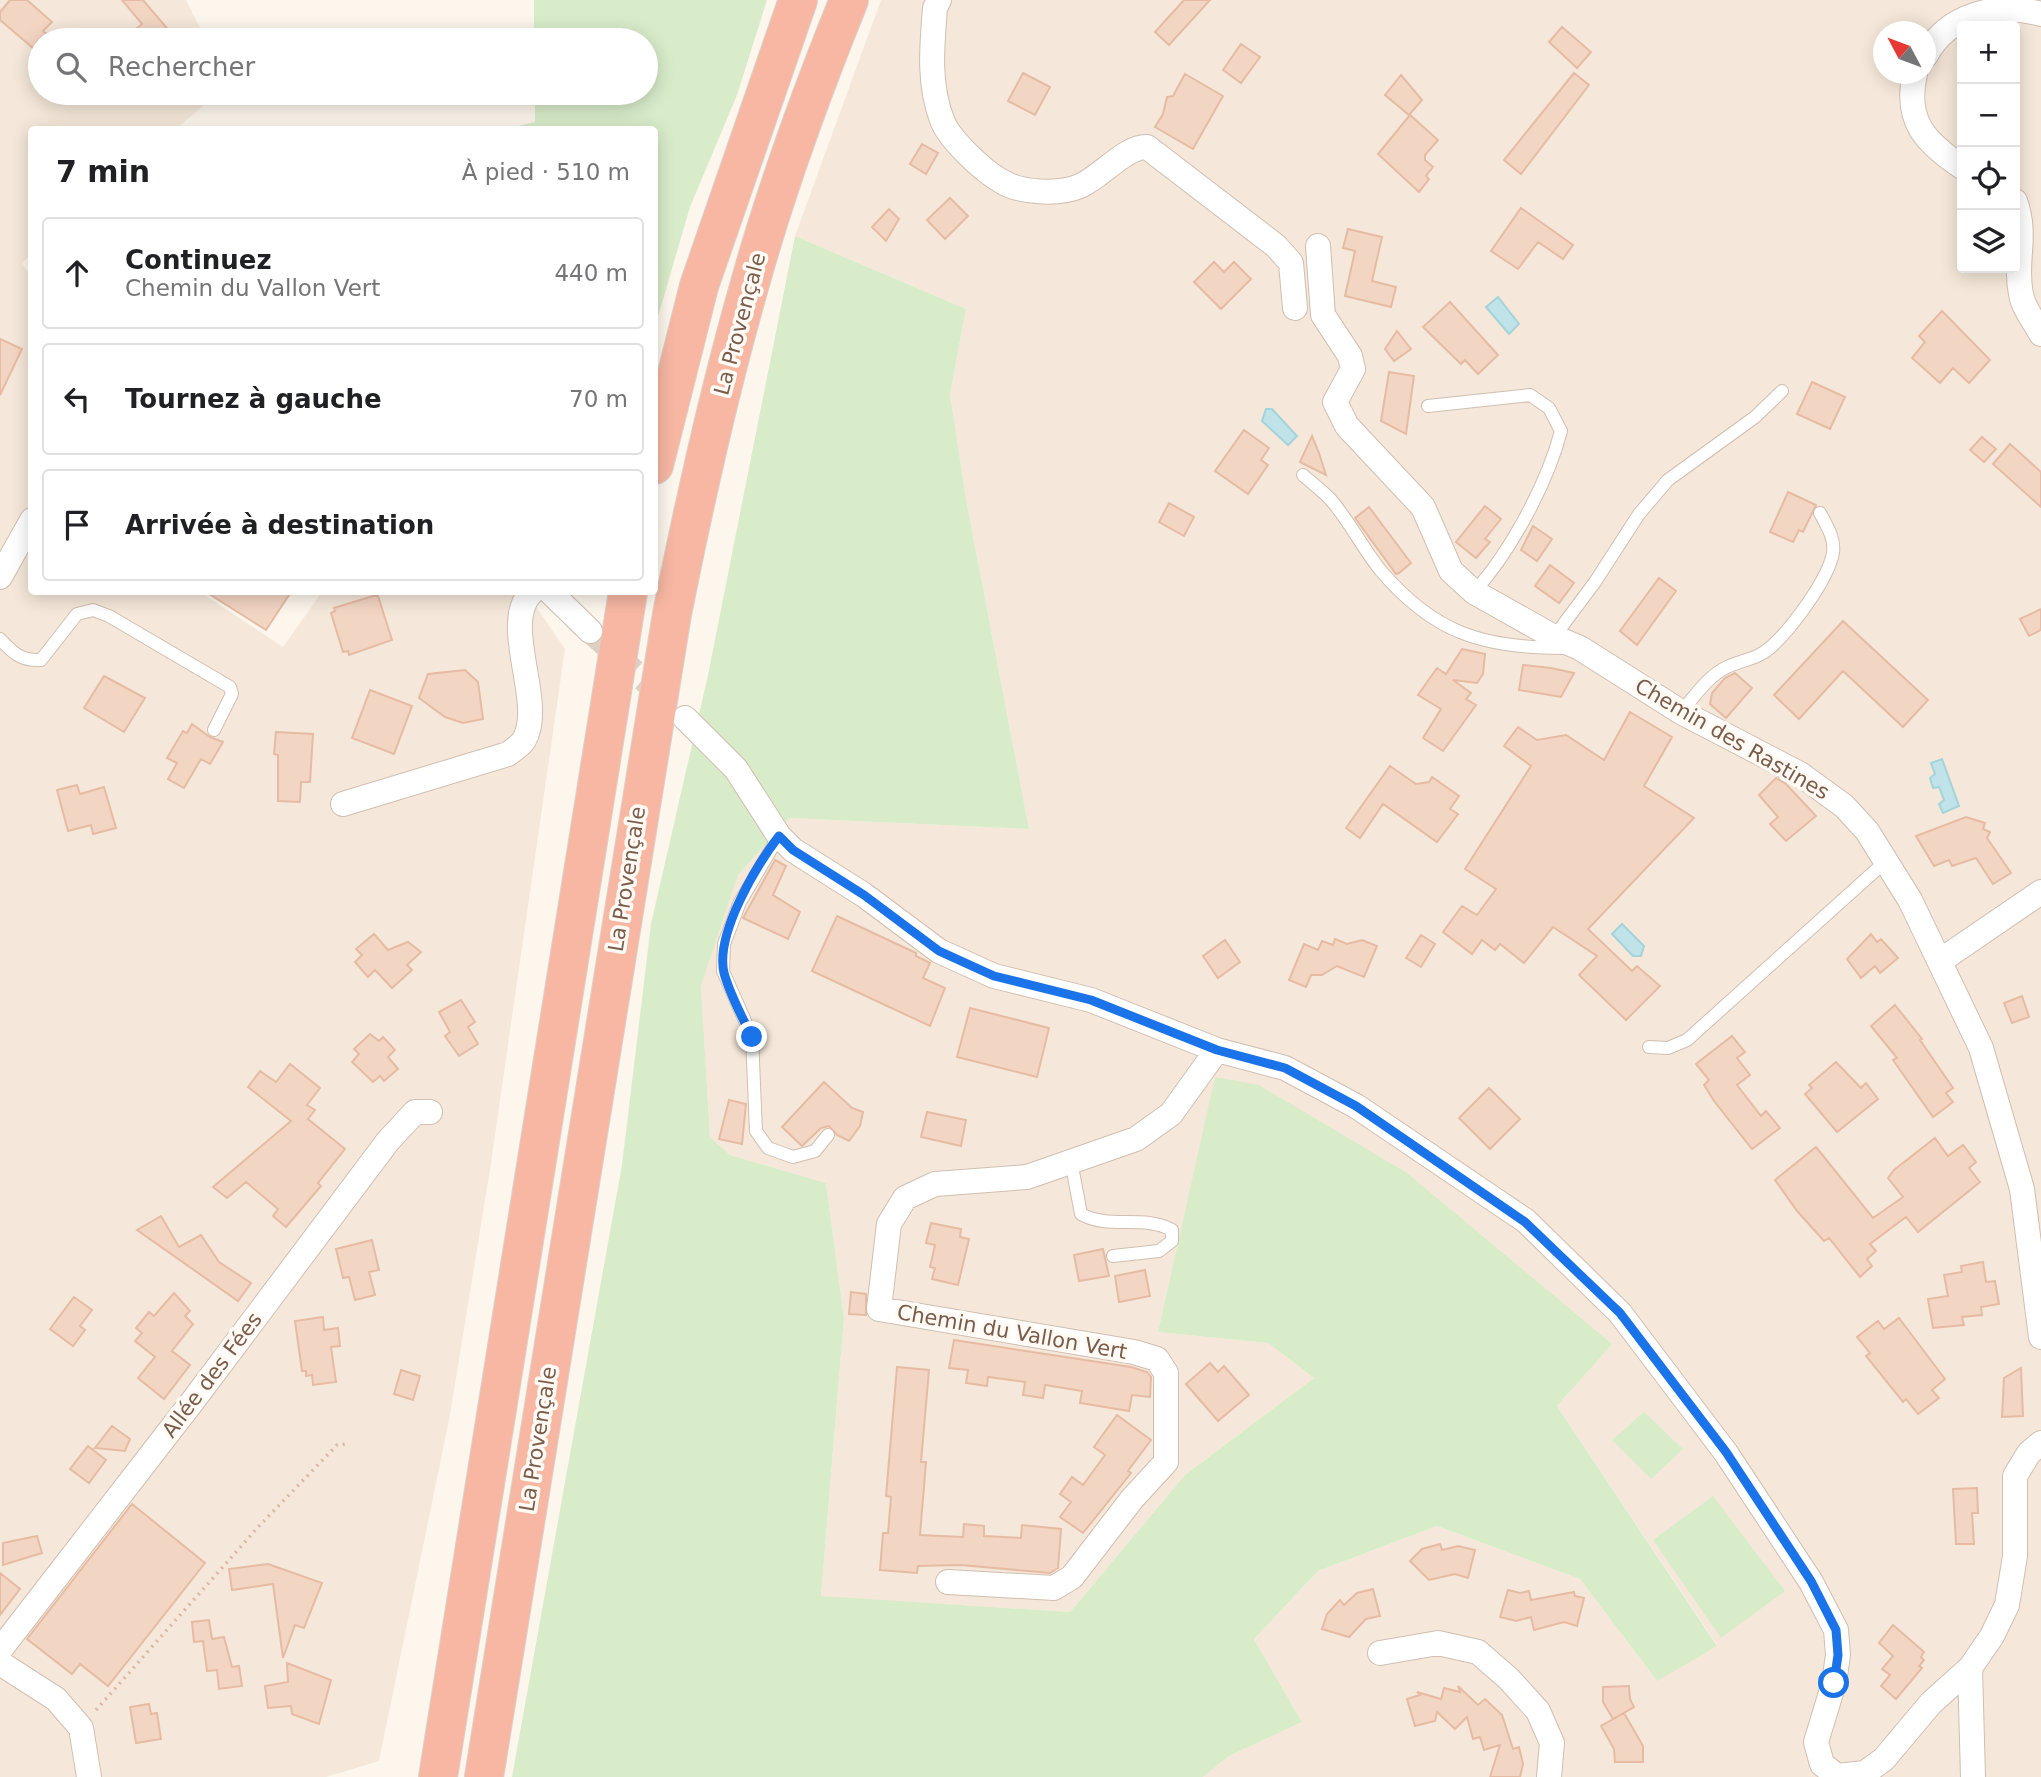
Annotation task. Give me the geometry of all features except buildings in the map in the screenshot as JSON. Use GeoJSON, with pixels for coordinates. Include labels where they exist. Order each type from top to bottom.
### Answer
{"type":"FeatureCollection","features":[{"type":"Feature","properties":{"kind":"highway"},"geometry":{"type":"LineString","coordinates":[[658,448],[699,286],[798,0]]}},
{"type":"Feature","properties":{"kind":"highway","name":"La Provençale"},"geometry":{"type":"LineString","coordinates":[[484,1777],[631,852],[674,601],[698,488],[749,286],[813,92],[849,0]]}},
{"type":"Feature","properties":{"kind":"highway"},"geometry":{"type":"LineString","coordinates":[[438,1777],[628,595]]}},
{"type":"Feature","properties":{"kind":"street"},"geometry":{"type":"LineString","coordinates":[[939,0],[934,8],[931,76],[942,122],[968,154],[1002,183],[1040,192],[1078,187],[1115,164],[1136,146],[1147,147],[1276,246],[1291,263],[1295,308]]}},
{"type":"Feature","properties":{"kind":"street"},"geometry":{"type":"LineString","coordinates":[[1936,37],[1970,15],[2018,7],[2041,14]]}},
{"type":"Feature","properties":{"kind":"street"},"geometry":{"type":"LineString","coordinates":[[1914,84],[1913,113],[1932,147],[1957,164]]}},
{"type":"Feature","properties":{"kind":"street"},"geometry":{"type":"LineString","coordinates":[[2018,210],[2024,229],[2019,272],[2021,297],[2041,334]]}},
{"type":"Feature","properties":{"kind":"street","name":"Chemin des Rastines"},"geometry":{"type":"LineString","coordinates":[[1318,246],[1323,315],[1350,356],[1353,369],[1335,402],[1347,426],[1423,507],[1451,571],[1474,592],[1553,637],[1580,648],[1681,712],[1800,774],[1844,806],[1867,831],[1940,961],[1981,1048],[2032,1187],[2041,1337]]}},
{"type":"Feature","properties":{"kind":"street"},"geometry":{"type":"LineString","coordinates":[[0,577],[28,527]]}},
{"type":"Feature","properties":{"kind":"street"},"geometry":{"type":"LineString","coordinates":[[343,804],[508,754],[524,740],[530,718],[521,619],[524,599],[529,595]]}},
{"type":"Feature","properties":{"kind":"street"},"geometry":{"type":"LineString","coordinates":[[553,595],[590,631]]}},
{"type":"Feature","properties":{"kind":"street"},"geometry":{"type":"LineString","coordinates":[[685,718],[736,769],[779,836],[793,850],[864,895],[939,951],[994,976],[1091,1000],[1217,1050],[1285,1068],[1356,1106],[1420,1146],[1525,1222],[1620,1313],[1726,1452],[1811,1581],[1836,1630],[1838,1655],[1834,1683],[1816,1742],[1822,1764],[1836,1776],[1865,1773],[1884,1759],[1931,1703],[1970,1668],[2007,1605],[2015,1556],[2015,1476],[2029,1453],[2041,1443]]}},
{"type":"Feature","properties":{"kind":"street"},"geometry":{"type":"LineString","coordinates":[[1940,961],[2041,892]]}},
{"type":"Feature","properties":{"kind":"street","name":"Chemin du Vallon Vert"},"geometry":{"type":"LineString","coordinates":[[948,1582],[1055,1588],[1072,1577],[1132,1499],[1166,1462],[1166,1373],[1157,1359],[1134,1352],[879,1309],[889,1224],[905,1198],[936,1184],[1027,1177],[1136,1139],[1171,1114],[1217,1050]]}},
{"type":"Feature","properties":{"kind":"street","name":"Allée des Fées"},"geometry":{"type":"LineString","coordinates":[[0,1650],[192,1402],[388,1141],[415,1112],[430,1112]]}},
{"type":"Feature","properties":{"kind":"street"},"geometry":{"type":"LineString","coordinates":[[1380,1653],[1438,1643],[1478,1652],[1509,1679],[1538,1712],[1552,1743],[1549,1777]]}},
{"type":"Feature","properties":{"kind":"street"},"geometry":{"type":"LineString","coordinates":[[0,1663],[56,1699],[81,1728],[89,1777]]}},
{"type":"Feature","properties":{"kind":"street"},"geometry":{"type":"LineString","coordinates":[[1970,1668],[1973,1777]]}},
{"type":"Feature","properties":{"kind":"lane"},"geometry":{"type":"LineString","coordinates":[[1553,637],[1595,582],[1639,514],[1668,480],[1755,417],[1782,391]]}},
{"type":"Feature","properties":{"kind":"lane"},"geometry":{"type":"LineString","coordinates":[[1428,407],[1530,395],[1549,408],[1561,431],[1555,453],[1521,522],[1494,570],[1474,592]]}},
{"type":"Feature","properties":{"kind":"lane"},"geometry":{"type":"LineString","coordinates":[[1303,475],[1331,500],[1381,571],[1416,606],[1445,627],[1476,640],[1531,648],[1580,648]]}},
{"type":"Feature","properties":{"kind":"lane"},"geometry":{"type":"LineString","coordinates":[[1681,712],[1706,682],[1726,667],[1753,659],[1771,648],[1803,608],[1826,574],[1833,552],[1831,531],[1820,513]]}},
{"type":"Feature","properties":{"kind":"lane"},"geometry":{"type":"LineString","coordinates":[[0,639],[20,657],[28,661],[41,660],[78,614],[93,610],[109,616],[230,687],[232,694],[215,730]]}},
{"type":"Feature","properties":{"kind":"lane"},"geometry":{"type":"LineString","coordinates":[[779,836],[740,902],[724,944],[723,971],[752,1037],[756,1131],[768,1148],[793,1157],[814,1152],[828,1135]]}},
{"type":"Feature","properties":{"kind":"lane"},"geometry":{"type":"LineString","coordinates":[[1649,1047],[1668,1048],[1687,1040],[1886,861]]}},
{"type":"Feature","properties":{"kind":"lane"},"geometry":{"type":"LineString","coordinates":[[1071,1161],[1081,1214],[1094,1221],[1156,1222],[1172,1230],[1172,1241],[1159,1251],[1113,1256]]}},
{"type":"Feature","properties":{"kind":"path"},"geometry":{"type":"LineString","coordinates":[[81,1728],[260,1525],[337,1445],[346,1444]]}},
{"type":"Feature","properties":{"kind":"shaded area"},"geometry":{"type":"Polygon","coordinates":[[[0,0],[186,0],[200,28],[28,28],[28,105],[204,105],[180,126],[28,126],[28,257],[22,263],[28,272],[28,595],[205,595],[283,647],[320,595],[528,595],[565,649],[491,1163],[450,1415],[379,1761],[326,1777],[0,1777],[0,0]]]}},
{"type":"Feature","properties":{"kind":"shaded area"},"geometry":{"type":"Polygon","coordinates":[[[881,0],[2041,0],[2041,1777],[1203,1777],[1229,1756],[1302,1722],[1254,1639],[1318,1571],[1437,1526],[1580,1579],[1656,1680],[1717,1645],[1557,1406],[1611,1344],[1216,1077],[1158,1332],[1268,1343],[1314,1378],[1185,1475],[1070,1612],[821,1597],[844,1318],[826,1183],[730,1155],[710,1137],[701,986],[738,875],[789,818],[1029,829],[966,499],[950,394],[966,309],[795,236],[881,0]]]}},
{"type":"Feature","properties":{"kind":"green space"},"geometry":{"type":"Polygon","coordinates":[[[534,0],[767,0],[737,95],[690,207],[658,317],[658,126],[519,126],[535,122],[535,105],[658,105],[658,28],[534,28],[534,0]]]}},
{"type":"Feature","properties":{"kind":"green space"},"geometry":{"type":"Polygon","coordinates":[[[795,236],[966,309],[950,394],[966,499],[1029,829],[789,818],[738,875],[701,986],[710,1137],[730,1155],[826,1183],[844,1318],[821,1596],[1070,1612],[1185,1475],[1314,1378],[1268,1343],[1158,1332],[1215,1077],[1259,1085],[1407,1173],[1612,1344],[1557,1406],[1717,1646],[1657,1681],[1580,1579],[1437,1526],[1318,1571],[1254,1639],[1302,1722],[1229,1756],[1203,1777],[512,1777],[622,1165],[651,924],[708,675],[795,236]]]}},
{"type":"Feature","properties":{"kind":"green space"},"geometry":{"type":"Polygon","coordinates":[[[1644,1412],[1683,1449],[1651,1479],[1612,1440],[1644,1412]]]}},
{"type":"Feature","properties":{"kind":"green space"},"geometry":{"type":"Polygon","coordinates":[[[1713,1496],[1785,1591],[1721,1638],[1653,1540],[1713,1496]]]}},
{"type":"Feature","properties":{"kind":"water"},"geometry":{"type":"Polygon","coordinates":[[[1498,297],[1519,324],[1509,334],[1486,307],[1498,297]]]}},
{"type":"Feature","properties":{"kind":"water"},"geometry":{"type":"Polygon","coordinates":[[[1266,409],[1272,409],[1297,436],[1288,445],[1262,421],[1266,409]]]}},
{"type":"Feature","properties":{"kind":"water"},"geometry":{"type":"Polygon","coordinates":[[[1942,759],[1959,806],[1943,813],[1939,804],[1944,800],[1939,787],[1933,788],[1930,778],[1935,774],[1931,763],[1942,759]]]}},
{"type":"Feature","properties":{"kind":"water"},"geometry":{"type":"Polygon","coordinates":[[[1622,924],[1644,946],[1641,956],[1633,956],[1612,934],[1622,924]]]}},
{"type":"Feature","properties":{"kind":"tunnel"},"geometry":{"type":"LineString","coordinates":[[590,631],[667,701]]}},
{"type":"Feature","properties":{"kind":"route"},"geometry":{"type":"LineString","coordinates":[[752,1037],[723,971],[724,944],[740,902],[779,836],[793,850],[864,895],[939,951],[994,976],[1091,1000],[1217,1050],[1285,1068],[1356,1106],[1420,1146],[1525,1222],[1620,1313],[1726,1452],[1811,1581],[1836,1630],[1838,1655],[1834,1683]]}}]}
